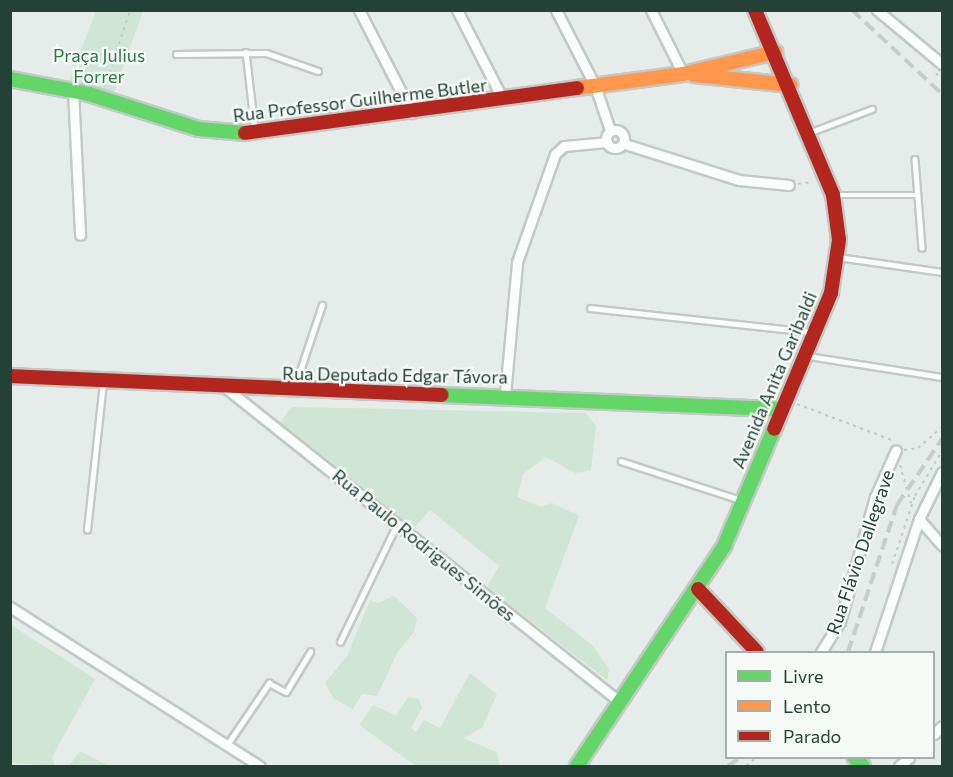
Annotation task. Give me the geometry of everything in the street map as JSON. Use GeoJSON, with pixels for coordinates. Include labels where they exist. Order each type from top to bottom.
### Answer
{"type":"FeatureCollection","features":[{"type":"Feature","properties":{"kind":"main road","name":"Avenida Anita Garibaldi"},"geometry":{"type":"LineString","coordinates":[[577,766],[698,589],[744,501],[781,404],[817,333],[838,257],[833,195],[829,180],[811,132],[755,10]]}},
{"type":"Feature","properties":{"kind":"main road","name":"Rua Professor Guilherme Butler"},"geometry":{"type":"LineString","coordinates":[[10,79],[102,97],[199,129],[255,133],[683,74],[775,52]]}},
{"type":"Feature","properties":{"kind":"main road","name":"Rua Professor Guilherme Butler"},"geometry":{"type":"LineString","coordinates":[[683,74],[790,85]]}},
{"type":"Feature","properties":{"kind":"main road","name":"Rua Deputado Edgar Távora"},"geometry":{"type":"LineString","coordinates":[[10,376],[227,389],[505,394],[781,404]]}},
{"type":"Feature","properties":{"kind":"main road"},"geometry":{"type":"LineString","coordinates":[[698,589],[756,651]]}},
{"type":"Feature","properties":{"kind":"street"},"geometry":{"type":"LineString","coordinates":[[359,10],[412,113]]}},
{"type":"Feature","properties":{"kind":"street"},"geometry":{"type":"LineString","coordinates":[[457,10],[503,100]]}},
{"type":"Feature","properties":{"kind":"street"},"geometry":{"type":"LineString","coordinates":[[556,10],[595,86],[610,130],[625,144]]}},
{"type":"Feature","properties":{"kind":"street"},"geometry":{"type":"LineString","coordinates":[[651,10],[683,74]]}},
{"type":"Feature","properties":{"kind":"street"},"geometry":{"type":"LineString","coordinates":[[877,10],[942,64]]}},
{"type":"Feature","properties":{"kind":"street"},"geometry":{"type":"LineString","coordinates":[[73,90],[80,235]]}},
{"type":"Feature","properties":{"kind":"street"},"geometry":{"type":"LineString","coordinates":[[607,142],[610,130]]}},
{"type":"Feature","properties":{"kind":"street"},"geometry":{"type":"LineString","coordinates":[[505,394],[517,262],[555,154],[564,146],[607,142],[625,144],[739,180],[789,185]]}},
{"type":"Feature","properties":{"kind":"street","name":"Rua Paulo Rodrigues Simões"},"geometry":{"type":"LineString","coordinates":[[227,389],[620,702]]}},
{"type":"Feature","properties":{"kind":"street","name":"Rua Flávio Dallegrave"},"geometry":{"type":"LineString","coordinates":[[822,651],[840,622],[875,497],[896,450]]}},
{"type":"Feature","properties":{"kind":"street"},"geometry":{"type":"LineString","coordinates":[[875,651],[919,519],[942,472]]}},
{"type":"Feature","properties":{"kind":"street"},"geometry":{"type":"LineString","coordinates":[[919,519],[942,545]]}},
{"type":"Feature","properties":{"kind":"street"},"geometry":{"type":"LineString","coordinates":[[10,607],[260,766]]}},
{"type":"Feature","properties":{"kind":"lane"},"geometry":{"type":"LineString","coordinates":[[246,52],[255,133]]}},
{"type":"Feature","properties":{"kind":"lane"},"geometry":{"type":"LineString","coordinates":[[176,54],[246,52],[276,54],[318,70]]}},
{"type":"Feature","properties":{"kind":"lane"},"geometry":{"type":"LineString","coordinates":[[811,132],[872,109]]}},
{"type":"Feature","properties":{"kind":"lane"},"geometry":{"type":"LineString","coordinates":[[915,159],[922,248]]}},
{"type":"Feature","properties":{"kind":"lane"},"geometry":{"type":"LineString","coordinates":[[833,195],[918,195]]}},
{"type":"Feature","properties":{"kind":"lane"},"geometry":{"type":"LineString","coordinates":[[838,257],[942,272]]}},
{"type":"Feature","properties":{"kind":"lane"},"geometry":{"type":"LineString","coordinates":[[293,391],[322,305]]}},
{"type":"Feature","properties":{"kind":"lane"},"geometry":{"type":"LineString","coordinates":[[590,308],[817,333]]}},
{"type":"Feature","properties":{"kind":"lane"},"geometry":{"type":"LineString","coordinates":[[805,356],[942,377]]}},
{"type":"Feature","properties":{"kind":"lane"},"geometry":{"type":"LineString","coordinates":[[87,530],[103,382]]}},
{"type":"Feature","properties":{"kind":"lane"},"geometry":{"type":"LineString","coordinates":[[621,461],[744,501]]}},
{"type":"Feature","properties":{"kind":"lane"},"geometry":{"type":"LineString","coordinates":[[340,642],[397,524]]}},
{"type":"Feature","properties":{"kind":"lane"},"geometry":{"type":"LineString","coordinates":[[227,746],[269,682],[286,692],[310,652]]}},
{"type":"Feature","properties":{"kind":"path"},"geometry":{"type":"LineString","coordinates":[[102,97],[129,13]]}},
{"type":"Feature","properties":{"kind":"path"},"geometry":{"type":"LineString","coordinates":[[789,185],[829,180]]}},
{"type":"Feature","properties":{"kind":"path"},"geometry":{"type":"LineString","coordinates":[[781,404],[886,434],[896,450],[919,519]]}},
{"type":"Feature","properties":{"kind":"path"},"geometry":{"type":"LineString","coordinates":[[896,450],[918,448],[942,427]]}},
{"type":"Feature","properties":{"kind":"green space","name":"Praça Julius Forrer"},"geometry":{"type":"Polygon","coordinates":[[[96,11],[143,11],[114,93],[69,81],[96,11]]]}},
{"type":"Feature","properties":{"kind":"green space"},"geometry":{"type":"Polygon","coordinates":[[[292,407],[586,413],[596,426],[591,470],[575,473],[546,457],[523,474],[517,497],[541,507],[552,503],[579,516],[545,608],[592,645],[609,669],[607,680],[487,587],[499,566],[430,510],[413,529],[280,423],[292,407]]]}},
{"type":"Feature","properties":{"kind":"green space"},"geometry":{"type":"Polygon","coordinates":[[[394,596],[417,618],[414,632],[397,653],[377,696],[362,694],[353,709],[333,698],[325,683],[347,656],[370,600],[378,603],[394,596]]]}},
{"type":"Feature","properties":{"kind":"green space"},"geometry":{"type":"Polygon","coordinates":[[[11,625],[95,679],[52,757],[55,766],[11,763],[11,625]]]}},
{"type":"Feature","properties":{"kind":"green space"},"geometry":{"type":"Polygon","coordinates":[[[470,673],[497,694],[482,728],[463,738],[497,752],[500,766],[416,766],[359,725],[373,705],[396,716],[408,697],[419,699],[422,708],[411,728],[416,732],[424,720],[440,728],[470,673]]]}},
{"type":"Feature","properties":{"kind":"green space"},"geometry":{"type":"Polygon","coordinates":[[[80,751],[91,757],[109,766],[69,766],[80,751]]]}},
{"type":"Feature","properties":{"kind":"railway"},"geometry":{"type":"LineString","coordinates":[[852,10],[942,94]]}},
{"type":"Feature","properties":{"kind":"railway"},"geometry":{"type":"LineString","coordinates":[[848,651],[897,505],[942,439]]}},
{"type":"Feature","properties":{"kind":"railway"},"geometry":{"type":"LineString","coordinates":[[728,766],[738,759]]}},
{"type":"Feature","properties":{"kind":"traffic: fast"},"geometry":{"type":"LineString","coordinates":[[10,79],[89,94],[199,129],[245,133]]}},
{"type":"Feature","properties":{"kind":"traffic: fast"},"geometry":{"type":"LineString","coordinates":[[442,395],[779,409]]}},
{"type":"Feature","properties":{"kind":"traffic: fast"},"geometry":{"type":"LineString","coordinates":[[577,766],[724,546],[774,429]]}},
{"type":"Feature","properties":{"kind":"traffic: fast"},"geometry":{"type":"LineString","coordinates":[[856,759],[863,766]]}},
{"type":"Feature","properties":{"kind":"traffic: slow"},"geometry":{"type":"LineString","coordinates":[[577,88],[683,74],[775,52]]}},
{"type":"Feature","properties":{"kind":"traffic: slow"},"geometry":{"type":"LineString","coordinates":[[694,75],[790,85]]}},
{"type":"Feature","properties":{"kind":"traffic: jam"},"geometry":{"type":"LineString","coordinates":[[755,10],[833,195],[839,240],[831,293],[774,429]]}},
{"type":"Feature","properties":{"kind":"traffic: jam"},"geometry":{"type":"LineString","coordinates":[[245,133],[577,88]]}},
{"type":"Feature","properties":{"kind":"traffic: jam"},"geometry":{"type":"LineString","coordinates":[[10,376],[442,395]]}},
{"type":"Feature","properties":{"kind":"traffic: jam"},"geometry":{"type":"LineString","coordinates":[[698,589],[756,651]]}}]}
